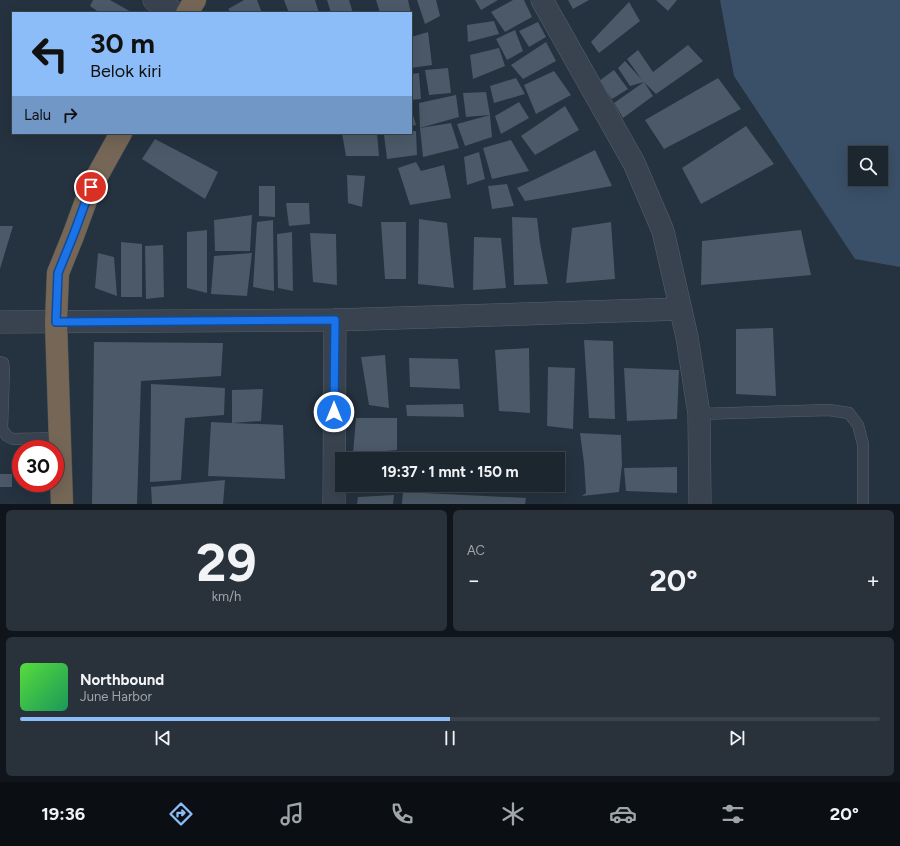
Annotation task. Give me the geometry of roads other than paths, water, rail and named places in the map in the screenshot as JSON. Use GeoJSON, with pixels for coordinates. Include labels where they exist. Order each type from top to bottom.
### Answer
{"type":"FeatureCollection","features":[{"type":"Feature","properties":{"kind":"highway"},"geometry":{"type":"LineString","coordinates":[[188,12],[195,0]]}},
{"type":"Feature","properties":{"kind":"highway"},"geometry":{"type":"LineString","coordinates":[[62,504],[56,322],[58,273],[91,187],[120,134]]}},
{"type":"Feature","properties":{"kind":"street"},"geometry":{"type":"LineString","coordinates":[[154,0],[174,12]]}},
{"type":"Feature","properties":{"kind":"street"},"geometry":{"type":"LineString","coordinates":[[542,0],[634,163],[663,231],[687,337],[699,414],[700,504]]}},
{"type":"Feature","properties":{"kind":"street"},"geometry":{"type":"LineString","coordinates":[[0,322],[335,320],[680,309]]}},
{"type":"Feature","properties":{"kind":"street"},"geometry":{"type":"LineString","coordinates":[[334,504],[335,320]]}},
{"type":"Feature","properties":{"kind":"lane"},"geometry":{"type":"LineString","coordinates":[[0,362],[3,363],[4,369],[2,429],[6,436],[13,439],[60,438]]}},
{"type":"Feature","properties":{"kind":"lane"},"geometry":{"type":"LineString","coordinates":[[699,414],[829,410],[849,413],[858,425],[863,444],[863,504]]}},
{"type":"Feature","properties":{"kind":"water"},"geometry":{"type":"Polygon","coordinates":[[[720,0],[900,0],[900,267],[855,259],[734,76],[720,0]]]}}]}
